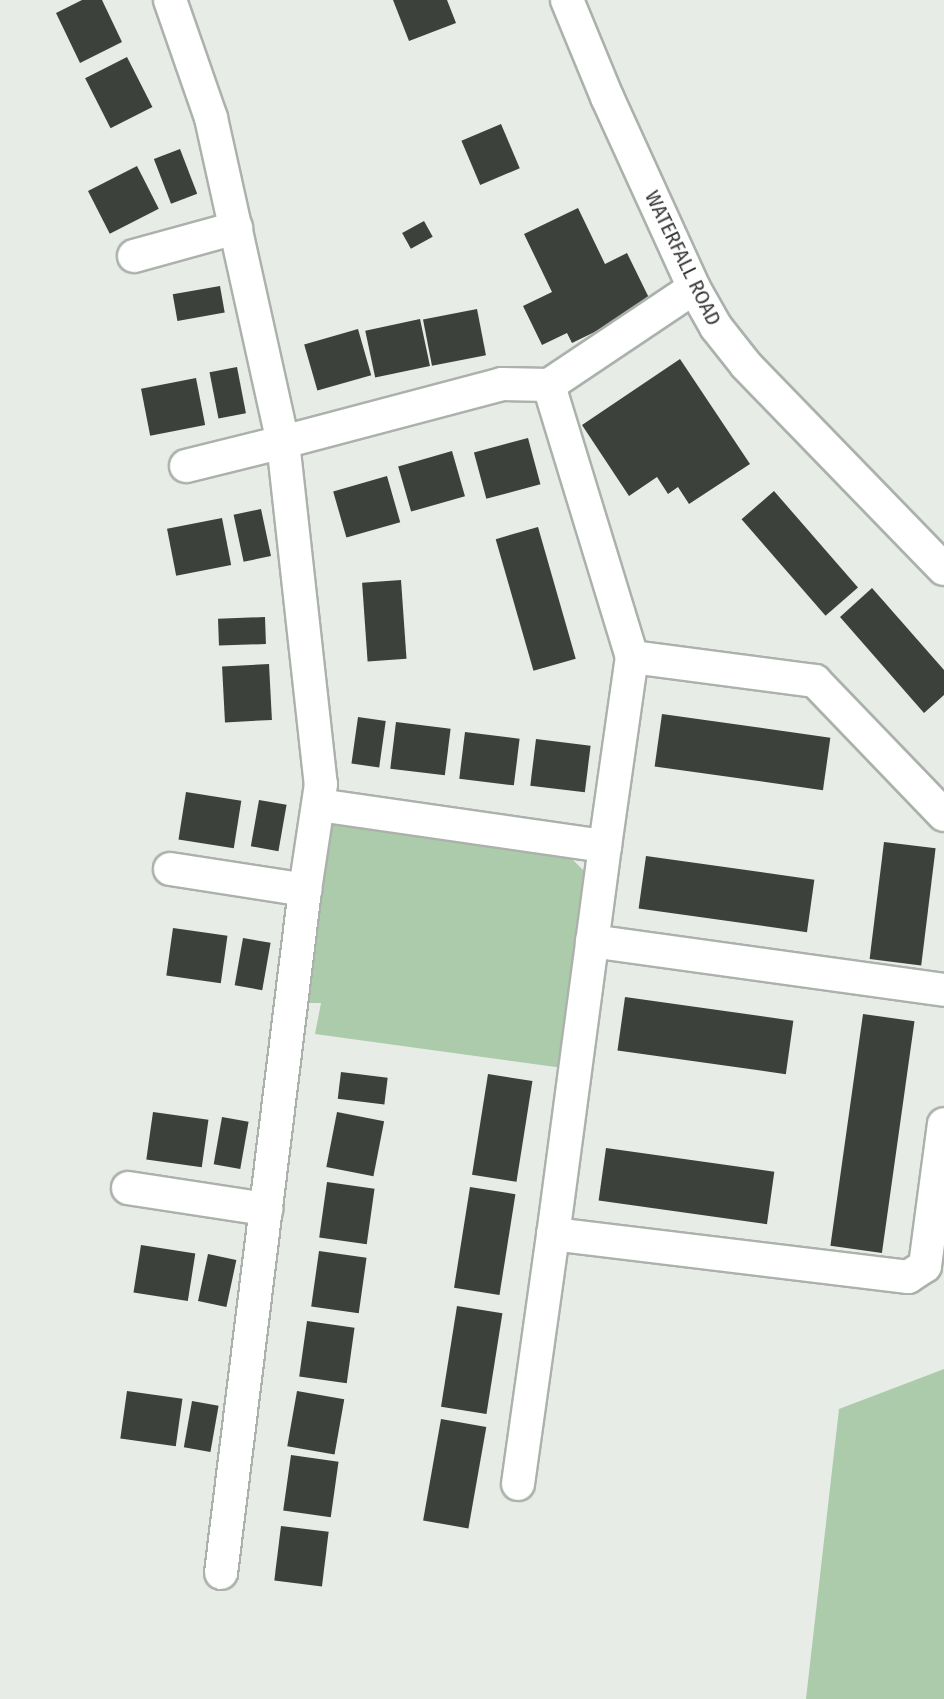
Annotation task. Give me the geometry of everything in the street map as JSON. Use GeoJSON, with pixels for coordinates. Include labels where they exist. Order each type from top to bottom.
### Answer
{"type":"FeatureCollection","features":[{"type":"Feature","properties":{"kind":"street"},"geometry":{"type":"LineString","coordinates":[[170,0],[211,118],[284,442],[319,761],[319,805],[305,890],[221,1573]]}},
{"type":"Feature","properties":{"kind":"street","name":"WATERFALL ROAD"},"geometry":{"type":"LineString","coordinates":[[567,0],[607,97],[694,289],[716,327],[746,365],[944,569]]}},
{"type":"Feature","properties":{"kind":"street"},"geometry":{"type":"LineString","coordinates":[[134,256],[236,228]]}},
{"type":"Feature","properties":{"kind":"street"},"geometry":{"type":"LineString","coordinates":[[186,466],[502,384],[549,385],[694,289]]}},
{"type":"Feature","properties":{"kind":"street"},"geometry":{"type":"LineString","coordinates":[[518,1484],[632,657],[549,385]]}},
{"type":"Feature","properties":{"kind":"street"},"geometry":{"type":"LineString","coordinates":[[632,657],[815,681],[944,816]]}},
{"type":"Feature","properties":{"kind":"street"},"geometry":{"type":"LineString","coordinates":[[319,805],[605,846]]}},
{"type":"Feature","properties":{"kind":"street"},"geometry":{"type":"LineString","coordinates":[[170,869],[305,890]]}},
{"type":"Feature","properties":{"kind":"street"},"geometry":{"type":"LineString","coordinates":[[592,941],[944,990]]}},
{"type":"Feature","properties":{"kind":"street"},"geometry":{"type":"LineString","coordinates":[[553,1234],[908,1277],[925,1266],[944,1124]]}},
{"type":"Feature","properties":{"kind":"street"},"geometry":{"type":"LineString","coordinates":[[128,1188],[266,1209]]}},
{"type":"Feature","properties":{"kind":"green space"},"geometry":{"type":"Polygon","coordinates":[[[339,821],[565,852],[587,874],[563,1068],[315,1034],[321,1003],[306,1003],[327,825],[339,821]]]}},
{"type":"Feature","properties":{"kind":"green space"},"geometry":{"type":"Polygon","coordinates":[[[944,1369],[944,1699],[806,1699],[839,1409],[944,1369]]]}},
{"type":"Feature","properties":{"kind":"building"},"geometry":{"type":"Polygon","coordinates":[[[82,0],[102,0],[122,42],[80,63],[56,13],[82,0]]]}},
{"type":"Feature","properties":{"kind":"building"},"geometry":{"type":"Polygon","coordinates":[[[393,0],[447,0],[456,23],[409,41],[393,0]]]}},
{"type":"Feature","properties":{"kind":"building"},"geometry":{"type":"Polygon","coordinates":[[[127,57],[152,107],[111,128],[85,78],[127,57]]]}},
{"type":"Feature","properties":{"kind":"building"},"geometry":{"type":"Polygon","coordinates":[[[501,124],[520,168],[480,185],[461,141],[501,124]]]}},
{"type":"Feature","properties":{"kind":"building"},"geometry":{"type":"Polygon","coordinates":[[[180,149],[197,194],[171,204],[154,159],[180,149]]]}},
{"type":"Feature","properties":{"kind":"building"},"geometry":{"type":"Polygon","coordinates":[[[137,166],[159,209],[110,234],[88,191],[137,166]]]}},
{"type":"Feature","properties":{"kind":"building"},"geometry":{"type":"Polygon","coordinates":[[[578,208],[605,264],[627,253],[652,304],[572,343],[567,333],[542,345],[523,306],[552,292],[524,234],[578,208]]]}},
{"type":"Feature","properties":{"kind":"building"},"geometry":{"type":"Polygon","coordinates":[[[424,221],[433,237],[411,249],[402,233],[424,221]]]}},
{"type":"Feature","properties":{"kind":"building"},"geometry":{"type":"Polygon","coordinates":[[[220,286],[225,313],[177,321],[173,294],[220,286]]]}},
{"type":"Feature","properties":{"kind":"building"},"geometry":{"type":"Polygon","coordinates":[[[477,309],[486,355],[432,366],[423,319],[477,309]]]}},
{"type":"Feature","properties":{"kind":"building"},"geometry":{"type":"Polygon","coordinates":[[[420,319],[430,366],[375,378],[365,331],[420,319]]]}},
{"type":"Feature","properties":{"kind":"building"},"geometry":{"type":"Polygon","coordinates":[[[358,329],[371,375],[317,391],[304,344],[358,329]]]}},
{"type":"Feature","properties":{"kind":"building"},"geometry":{"type":"Polygon","coordinates":[[[680,359],[750,464],[689,504],[678,487],[668,494],[657,477],[629,496],[582,425],[680,359]]]}},
{"type":"Feature","properties":{"kind":"building"},"geometry":{"type":"Polygon","coordinates":[[[237,367],[246,413],[218,418],[210,372],[237,367]]]}},
{"type":"Feature","properties":{"kind":"building"},"geometry":{"type":"Polygon","coordinates":[[[196,378],[205,425],[150,436],[141,389],[196,378]]]}},
{"type":"Feature","properties":{"kind":"building"},"geometry":{"type":"Polygon","coordinates":[[[528,438],[540,484],[486,499],[474,452],[528,438]]]}},
{"type":"Feature","properties":{"kind":"building"},"geometry":{"type":"Polygon","coordinates":[[[452,451],[465,496],[411,512],[398,466],[452,451]]]}},
{"type":"Feature","properties":{"kind":"building"},"geometry":{"type":"Polygon","coordinates":[[[387,476],[400,522],[346,538],[333,491],[387,476]]]}},
{"type":"Feature","properties":{"kind":"building"},"geometry":{"type":"Polygon","coordinates":[[[774,491],[858,588],[826,616],[742,519],[774,491]]]}},
{"type":"Feature","properties":{"kind":"building"},"geometry":{"type":"Polygon","coordinates":[[[261,509],[271,556],[244,562],[234,515],[261,509]]]}},
{"type":"Feature","properties":{"kind":"building"},"geometry":{"type":"Polygon","coordinates":[[[222,518],[231,565],[176,576],[167,529],[222,518]]]}},
{"type":"Feature","properties":{"kind":"building"},"geometry":{"type":"Polygon","coordinates":[[[538,527],[576,659],[533,671],[496,539],[538,527]]]}},
{"type":"Feature","properties":{"kind":"building"},"geometry":{"type":"Polygon","coordinates":[[[401,580],[407,659],[368,662],[362,583],[401,580]]]}},
{"type":"Feature","properties":{"kind":"building"},"geometry":{"type":"Polygon","coordinates":[[[872,588],[944,670],[944,695],[924,713],[840,617],[872,588]]]}},
{"type":"Feature","properties":{"kind":"building"},"geometry":{"type":"Polygon","coordinates":[[[265,617],[266,644],[219,646],[218,619],[265,617]]]}},
{"type":"Feature","properties":{"kind":"building"},"geometry":{"type":"Polygon","coordinates":[[[269,664],[272,720],[225,722],[222,666],[269,664]]]}},
{"type":"Feature","properties":{"kind":"building"},"geometry":{"type":"Polygon","coordinates":[[[662,714],[830,738],[823,790],[655,766],[662,714]]]}},
{"type":"Feature","properties":{"kind":"building"},"geometry":{"type":"Polygon","coordinates":[[[358,717],[386,721],[379,767],[351,764],[358,717]]]}},
{"type":"Feature","properties":{"kind":"building"},"geometry":{"type":"Polygon","coordinates":[[[396,722],[451,729],[445,775],[390,769],[396,722]]]}},
{"type":"Feature","properties":{"kind":"building"},"geometry":{"type":"Polygon","coordinates":[[[465,732],[520,739],[514,785],[459,779],[465,732]]]}},
{"type":"Feature","properties":{"kind":"building"},"geometry":{"type":"Polygon","coordinates":[[[536,739],[591,746],[585,792],[530,786],[536,739]]]}},
{"type":"Feature","properties":{"kind":"building"},"geometry":{"type":"Polygon","coordinates":[[[186,792],[241,801],[234,848],[178,839],[186,792]]]}},
{"type":"Feature","properties":{"kind":"building"},"geometry":{"type":"Polygon","coordinates":[[[259,800],[287,805],[278,851],[251,846],[259,800]]]}},
{"type":"Feature","properties":{"kind":"building"},"geometry":{"type":"Polygon","coordinates":[[[884,842],[936,848],[921,965],[870,959],[884,842]]]}},
{"type":"Feature","properties":{"kind":"building"},"geometry":{"type":"Polygon","coordinates":[[[646,856],[814,880],[807,932],[639,908],[646,856]]]}},
{"type":"Feature","properties":{"kind":"building"},"geometry":{"type":"Polygon","coordinates":[[[173,928],[227,936],[221,983],[166,976],[173,928]]]}},
{"type":"Feature","properties":{"kind":"building"},"geometry":{"type":"Polygon","coordinates":[[[243,938],[271,943],[262,990],[235,985],[243,938]]]}},
{"type":"Feature","properties":{"kind":"building"},"geometry":{"type":"Polygon","coordinates":[[[625,997],[793,1021],[786,1074],[617,1050],[625,997]]]}},
{"type":"Feature","properties":{"kind":"building"},"geometry":{"type":"Polygon","coordinates":[[[863,1014],[914,1021],[882,1253],[830,1246],[863,1014]]]}},
{"type":"Feature","properties":{"kind":"building"},"geometry":{"type":"Polygon","coordinates":[[[341,1072],[388,1078],[384,1105],[338,1099],[341,1072]]]}},
{"type":"Feature","properties":{"kind":"building"},"geometry":{"type":"Polygon","coordinates":[[[488,1074],[532,1081],[516,1182],[472,1175],[488,1074]]]}},
{"type":"Feature","properties":{"kind":"building"},"geometry":{"type":"Polygon","coordinates":[[[153,1112],[208,1120],[202,1167],[146,1160],[153,1112]]]}},
{"type":"Feature","properties":{"kind":"building"},"geometry":{"type":"Polygon","coordinates":[[[337,1112],[384,1121],[373,1176],[326,1167],[337,1112]]]}},
{"type":"Feature","properties":{"kind":"building"},"geometry":{"type":"Polygon","coordinates":[[[222,1117],[249,1122],[240,1169],[214,1164],[222,1117]]]}},
{"type":"Feature","properties":{"kind":"building"},"geometry":{"type":"Polygon","coordinates":[[[606,1148],[774,1172],[767,1224],[599,1200],[606,1148]]]}},
{"type":"Feature","properties":{"kind":"building"},"geometry":{"type":"Polygon","coordinates":[[[327,1182],[375,1189],[367,1244],[319,1237],[327,1182]]]}},
{"type":"Feature","properties":{"kind":"building"},"geometry":{"type":"Polygon","coordinates":[[[470,1187],[515,1194],[499,1295],[454,1288],[470,1187]]]}},
{"type":"Feature","properties":{"kind":"building"},"geometry":{"type":"Polygon","coordinates":[[[141,1245],[195,1254],[188,1301],[133,1292],[141,1245]]]}},
{"type":"Feature","properties":{"kind":"building"},"geometry":{"type":"Polygon","coordinates":[[[319,1251],[367,1258],[359,1313],[311,1306],[319,1251]]]}},
{"type":"Feature","properties":{"kind":"building"},"geometry":{"type":"Polygon","coordinates":[[[208,1254],[236,1260],[226,1307],[198,1301],[208,1254]]]}},
{"type":"Feature","properties":{"kind":"building"},"geometry":{"type":"Polygon","coordinates":[[[457,1306],[502,1313],[486,1414],[441,1407],[457,1306]]]}},
{"type":"Feature","properties":{"kind":"building"},"geometry":{"type":"Polygon","coordinates":[[[307,1321],[355,1328],[347,1383],[299,1376],[307,1321]]]}},
{"type":"Feature","properties":{"kind":"building"},"geometry":{"type":"Polygon","coordinates":[[[127,1391],[182,1399],[176,1446],[120,1439],[127,1391]]]}},
{"type":"Feature","properties":{"kind":"building"},"geometry":{"type":"Polygon","coordinates":[[[297,1391],[344,1399],[335,1454],[287,1446],[297,1391]]]}},
{"type":"Feature","properties":{"kind":"building"},"geometry":{"type":"Polygon","coordinates":[[[192,1401],[219,1406],[210,1452],[184,1447],[192,1401]]]}},
{"type":"Feature","properties":{"kind":"building"},"geometry":{"type":"Polygon","coordinates":[[[441,1419],[486,1427],[468,1528],[423,1520],[441,1419]]]}},
{"type":"Feature","properties":{"kind":"building"},"geometry":{"type":"Polygon","coordinates":[[[291,1455],[339,1462],[331,1517],[283,1510],[291,1455]]]}},
{"type":"Feature","properties":{"kind":"building"},"geometry":{"type":"Polygon","coordinates":[[[281,1526],[329,1532],[322,1586],[274,1581],[281,1526]]]}}]}
